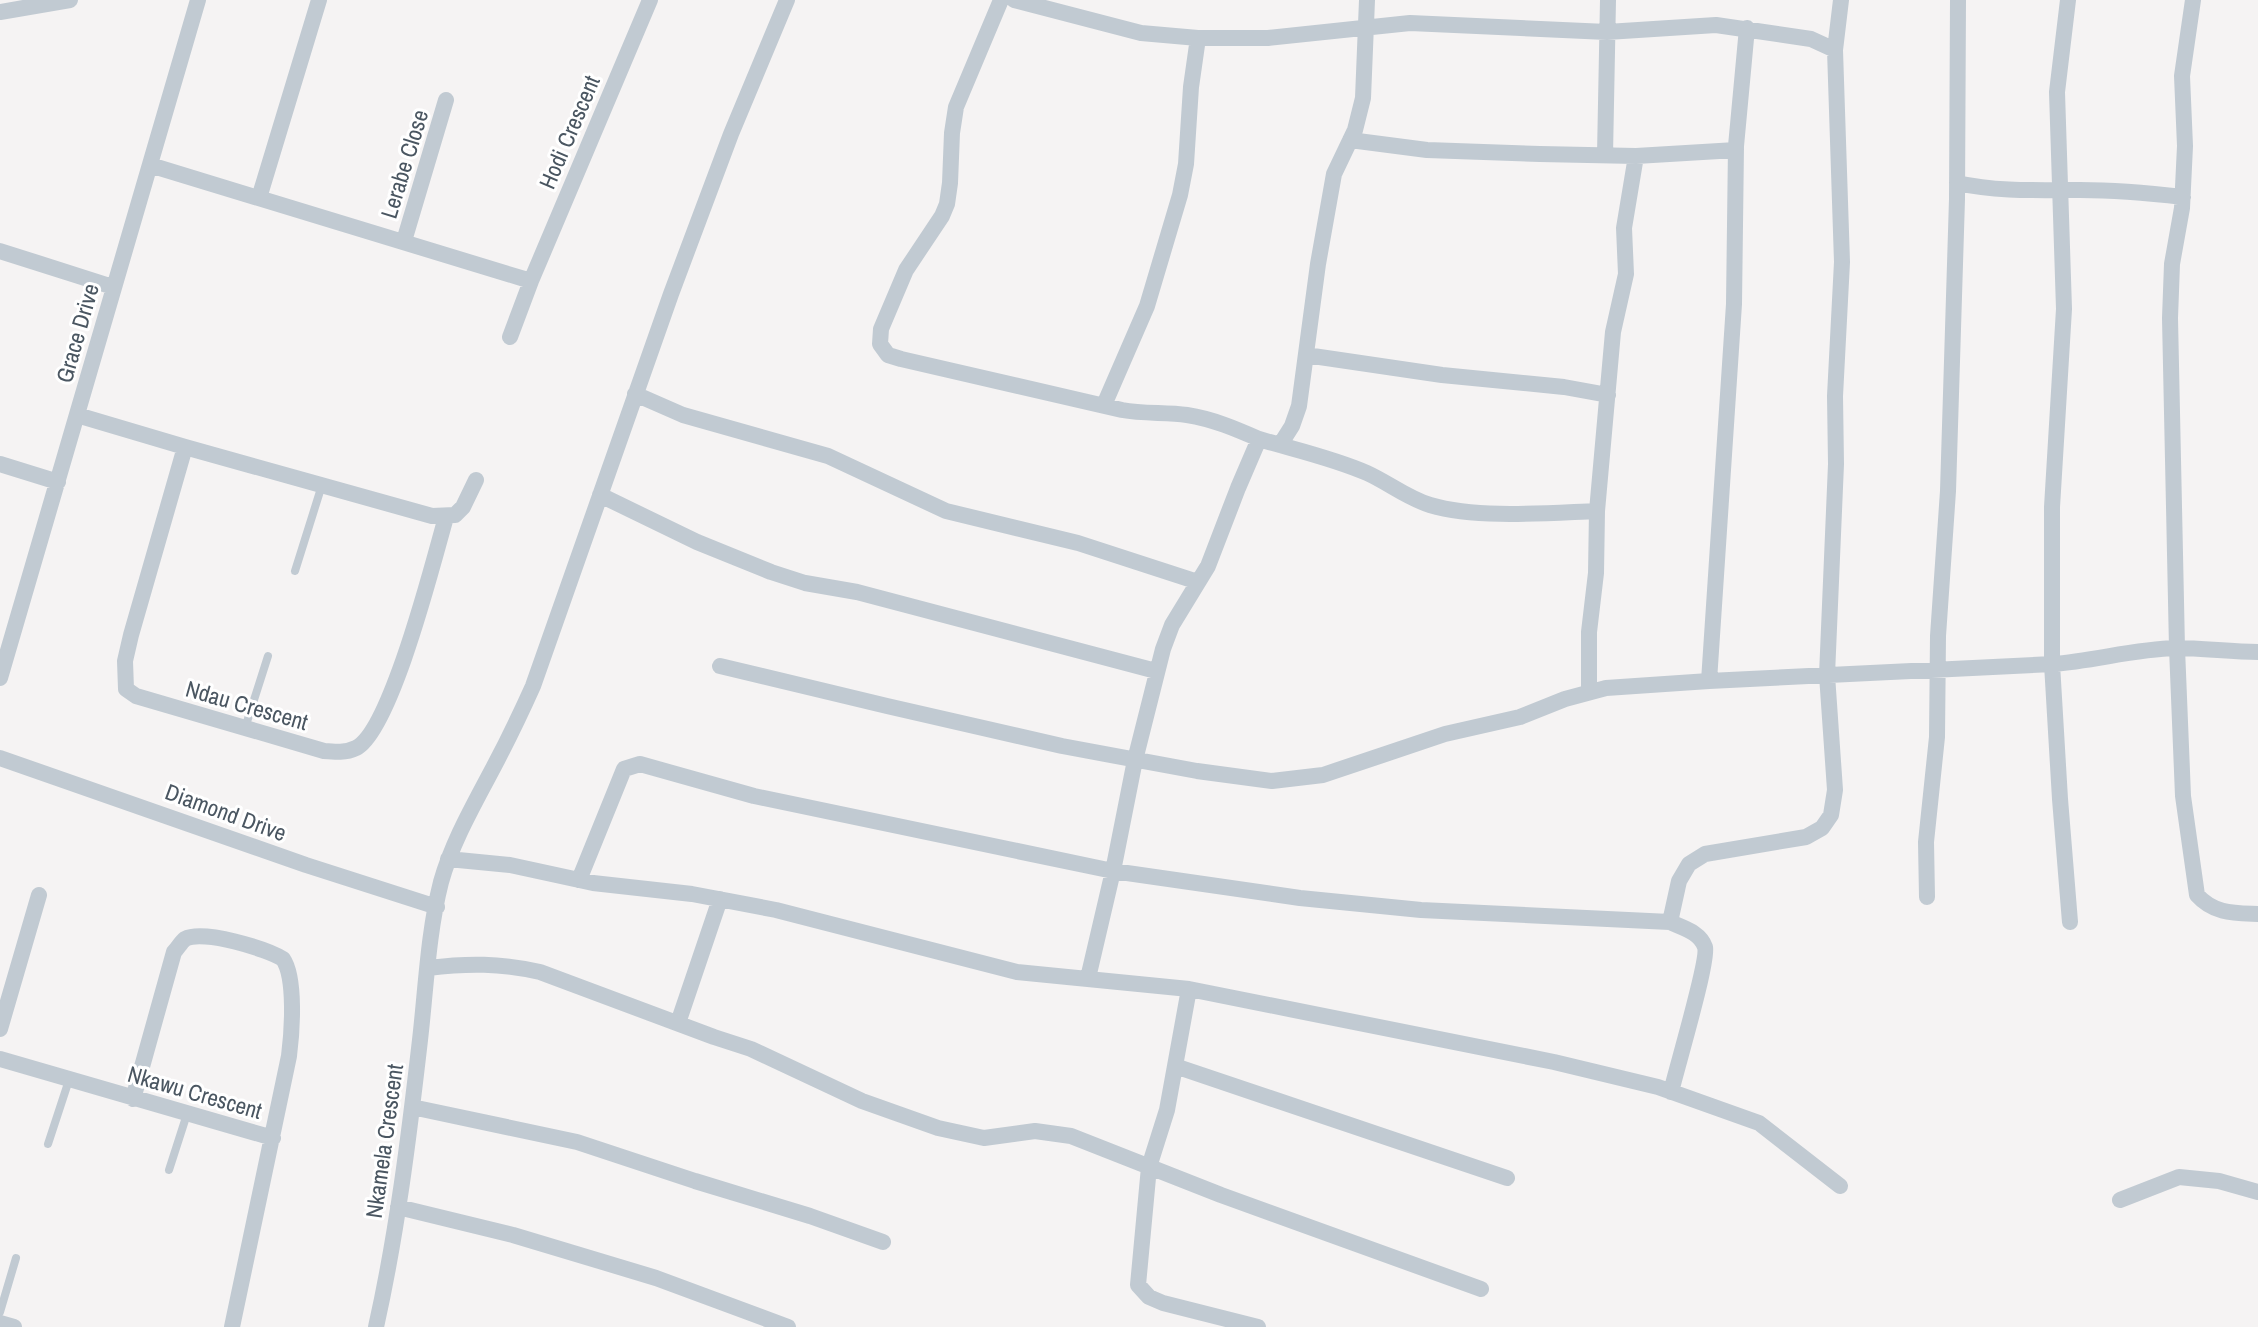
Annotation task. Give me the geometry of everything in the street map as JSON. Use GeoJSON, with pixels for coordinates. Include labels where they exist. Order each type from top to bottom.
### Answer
{"type":"FeatureCollection","features":[{"type":"Feature","properties":{"kind":"street"},"geometry":{"type":"LineString","coordinates":[[0,12],[70,0]]}},
{"type":"Feature","properties":{"kind":"street","name":"Grace Drive"},"geometry":{"type":"LineString","coordinates":[[0,678],[6,641],[58,482],[198,0]]}},
{"type":"Feature","properties":{"kind":"street"},"geometry":{"type":"LineString","coordinates":[[259,198],[319,0]]}},
{"type":"Feature","properties":{"kind":"street","name":"Hodi Crescent"},"geometry":{"type":"LineString","coordinates":[[510,337],[650,0]]}},
{"type":"Feature","properties":{"kind":"street","name":"Nkamela Crescent"},"geometry":{"type":"LineString","coordinates":[[376,1327],[398,1207],[428,963],[441,884],[448,859],[462,825],[510,736],[533,686],[635,394],[726,147],[787,0]]}},
{"type":"Feature","properties":{"kind":"street"},"geometry":{"type":"LineString","coordinates":[[1001,0],[956,107],[947,204],[906,271],[881,329],[880,344],[888,355],[1141,413],[1190,415],[1343,464],[1370,474],[1411,498],[1448,509],[1515,512],[1597,511]]}},
{"type":"Feature","properties":{"kind":"street"},"geometry":{"type":"LineString","coordinates":[[1014,0],[1141,33],[1198,38],[1268,38],[1410,23],[1607,32],[1716,25],[1811,38],[1835,50]]}},
{"type":"Feature","properties":{"kind":"street"},"geometry":{"type":"LineString","coordinates":[[1280,445],[1292,426],[1299,406],[1318,264],[1334,174],[1355,130],[1363,98],[1367,0]]}},
{"type":"Feature","properties":{"kind":"street"},"geometry":{"type":"LineString","coordinates":[[1605,155],[1608,0]]}},
{"type":"Feature","properties":{"kind":"street"},"geometry":{"type":"LineString","coordinates":[[1670,922],[1679,881],[1689,864],[1705,854],[1806,837],[1822,828],[1830,815],[1835,790],[1827,675],[1836,464],[1835,396],[1842,262],[1835,50],[1841,0]]}},
{"type":"Feature","properties":{"kind":"street"},"geometry":{"type":"LineString","coordinates":[[1927,897],[1926,842],[1937,737],[1938,636],[1948,491],[1957,183],[1958,0]]}},
{"type":"Feature","properties":{"kind":"street"},"geometry":{"type":"LineString","coordinates":[[2067,0],[2057,92],[2058,190],[2064,309],[2052,507],[2052,664],[2070,922]]}},
{"type":"Feature","properties":{"kind":"street"},"geometry":{"type":"LineString","coordinates":[[2193,0],[2182,76],[2185,146],[2183,197],[2170,291],[2176,648],[2183,796],[2197,895],[2205,904],[2222,912],[2258,914]]}},
{"type":"Feature","properties":{"kind":"street"},"geometry":{"type":"LineString","coordinates":[[1709,681],[1734,304],[1736,150],[1747,28]]}},
{"type":"Feature","properties":{"kind":"street"},"geometry":{"type":"LineString","coordinates":[[1104,405],[1147,306],[1174,217],[1186,164],[1191,87],[1198,38]]}},
{"type":"Feature","properties":{"kind":"street","name":"Lerabe Close"},"geometry":{"type":"LineString","coordinates":[[404,242],[446,100]]}},
{"type":"Feature","properties":{"kind":"street"},"geometry":{"type":"LineString","coordinates":[[1350,140],[1427,150],[1636,156],[1736,150]]}},
{"type":"Feature","properties":{"kind":"street"},"geometry":{"type":"LineString","coordinates":[[1589,691],[1589,632],[1597,511],[1613,332],[1626,274],[1624,228],[1636,156]]}},
{"type":"Feature","properties":{"kind":"street"},"geometry":{"type":"LineString","coordinates":[[150,165],[531,281]]}},
{"type":"Feature","properties":{"kind":"street"},"geometry":{"type":"LineString","coordinates":[[1957,183],[2001,190],[2141,192],[2183,197]]}},
{"type":"Feature","properties":{"kind":"street"},"geometry":{"type":"LineString","coordinates":[[0,251],[113,287]]}},
{"type":"Feature","properties":{"kind":"street"},"geometry":{"type":"LineString","coordinates":[[1306,355],[1442,375],[1564,387],[1608,395]]}},
{"type":"Feature","properties":{"kind":"street"},"geometry":{"type":"LineString","coordinates":[[635,394],[683,415],[828,456],[946,511],[1078,543],[1198,582]]}},
{"type":"Feature","properties":{"kind":"street"},"geometry":{"type":"LineString","coordinates":[[77,415],[432,516],[446,517]]}},
{"type":"Feature","properties":{"kind":"street"},"geometry":{"type":"LineString","coordinates":[[1088,978],[1156,671],[1172,625],[1208,566],[1259,439]]}},
{"type":"Feature","properties":{"kind":"street","name":"Ndau Crescent"},"geometry":{"type":"LineString","coordinates":[[185,447],[131,635],[125,661],[127,689],[136,696],[324,751],[342,752],[357,748],[381,717],[394,688],[446,517],[455,515],[463,507],[476,480]]}},
{"type":"Feature","properties":{"kind":"street"},"geometry":{"type":"LineString","coordinates":[[0,464],[58,482]]}},
{"type":"Feature","properties":{"kind":"street"},"geometry":{"type":"LineString","coordinates":[[600,495],[697,542],[805,583],[857,592],[1156,671]]}},
{"type":"Feature","properties":{"kind":"street"},"geometry":{"type":"LineString","coordinates":[[720,666],[887,706],[1135,760],[1237,778],[1272,781],[1323,775],[1373,756],[1445,734],[1520,717],[1589,691],[1606,688],[2052,664],[2100,659],[2133,651],[2176,648],[2258,652]]}},
{"type":"Feature","properties":{"kind":"street","name":"Diamond Drive"},"geometry":{"type":"LineString","coordinates":[[0,758],[306,865],[437,907]]}},
{"type":"Feature","properties":{"kind":"street"},"geometry":{"type":"LineString","coordinates":[[579,880],[624,769],[640,764],[754,796],[1113,871],[1300,898],[1421,910],[1670,922],[1698,935],[1706,949],[1671,1092]]}},
{"type":"Feature","properties":{"kind":"street"},"geometry":{"type":"LineString","coordinates":[[448,859],[510,865],[579,880],[720,899],[776,910],[1017,972],[1189,989],[1554,1062],[1671,1092],[1759,1123],[1840,1186]]}},
{"type":"Feature","properties":{"kind":"street"},"geometry":{"type":"LineString","coordinates":[[0,1028],[38,895]]}},
{"type":"Feature","properties":{"kind":"street"},"geometry":{"type":"LineString","coordinates":[[678,1023],[720,899]]}},
{"type":"Feature","properties":{"kind":"street"},"geometry":{"type":"LineString","coordinates":[[133,1099],[174,952],[184,939],[194,936],[220,937],[279,957],[288,968],[292,1036],[273,1138]]}},
{"type":"Feature","properties":{"kind":"street"},"geometry":{"type":"LineString","coordinates":[[428,963],[486,963],[527,969],[751,1049],[862,1101],[938,1128],[984,1138],[1035,1131],[1071,1136],[1221,1195],[1481,1289]]}},
{"type":"Feature","properties":{"kind":"street"},"geometry":{"type":"LineString","coordinates":[[1189,989],[1167,1110],[1149,1167],[1138,1285],[1149,1297],[1163,1303],[1258,1327]]}},
{"type":"Feature","properties":{"kind":"street","name":"Nkawu Crescent"},"geometry":{"type":"LineString","coordinates":[[0,1059],[273,1138],[232,1327]]}},
{"type":"Feature","properties":{"kind":"street"},"geometry":{"type":"LineString","coordinates":[[1174,1066],[1507,1178]]}},
{"type":"Feature","properties":{"kind":"street"},"geometry":{"type":"LineString","coordinates":[[412,1107],[577,1142],[883,1242]]}},
{"type":"Feature","properties":{"kind":"street"},"geometry":{"type":"LineString","coordinates":[[2120,1199],[2179,1177],[2219,1181],[2258,1192]]}},
{"type":"Feature","properties":{"kind":"street"},"geometry":{"type":"LineString","coordinates":[[398,1207],[513,1235],[656,1278],[789,1327]]}},
{"type":"Feature","properties":{"kind":"street"},"geometry":{"type":"LineString","coordinates":[[0,1323],[14,1327]]}},
{"type":"Feature","properties":{"kind":"lane"},"geometry":{"type":"LineString","coordinates":[[295,570],[322,485]]}},
{"type":"Feature","properties":{"kind":"lane"},"geometry":{"type":"LineString","coordinates":[[245,728],[268,656]]}},
{"type":"Feature","properties":{"kind":"lane"},"geometry":{"type":"LineString","coordinates":[[48,1144],[69,1080]]}},
{"type":"Feature","properties":{"kind":"lane"},"geometry":{"type":"LineString","coordinates":[[169,1170],[187,1114]]}},
{"type":"Feature","properties":{"kind":"lane"},"geometry":{"type":"LineString","coordinates":[[0,1312],[16,1258]]}}]}
